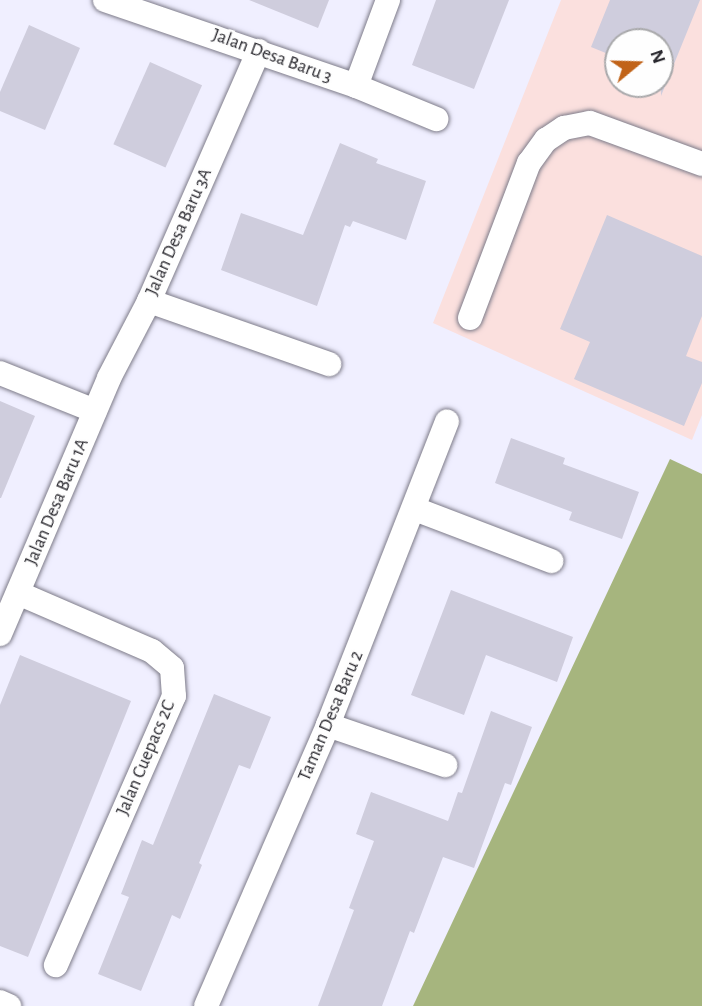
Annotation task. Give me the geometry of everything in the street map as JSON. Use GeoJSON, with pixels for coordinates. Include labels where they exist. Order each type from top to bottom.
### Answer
{"type":"FeatureCollection","features":[{"type":"Feature","properties":{"kind":"street","name":"Jalan Desa Baru 3"},"geometry":{"type":"LineString","coordinates":[[105,0],[133,3],[436,119]]}},
{"type":"Feature","properties":{"kind":"street"},"geometry":{"type":"LineString","coordinates":[[355,86],[388,0]]}},
{"type":"Feature","properties":{"kind":"street","name":"Jalan Desa Baru 3A"},"geometry":{"type":"LineString","coordinates":[[95,411],[149,301],[259,51]]}},
{"type":"Feature","properties":{"kind":"street"},"geometry":{"type":"LineString","coordinates":[[470,318],[530,163],[546,140],[564,128],[590,123],[702,164]]}},
{"type":"Feature","properties":{"kind":"street"},"geometry":{"type":"LineString","coordinates":[[149,301],[330,364]]}},
{"type":"Feature","properties":{"kind":"street"},"geometry":{"type":"LineString","coordinates":[[0,373],[95,411]]}},
{"type":"Feature","properties":{"kind":"street","name":"Jalan Desa Baru 1A"},"geometry":{"type":"LineString","coordinates":[[0,634],[95,411]]}},
{"type":"Feature","properties":{"kind":"street","name":"Taman Desa Baru 2"},"geometry":{"type":"LineString","coordinates":[[206,1006],[328,725],[447,422]]}},
{"type":"Feature","properties":{"kind":"street"},"geometry":{"type":"LineString","coordinates":[[415,509],[551,561]]}},
{"type":"Feature","properties":{"kind":"street","name":"Jalan Cuepacs 2C"},"geometry":{"type":"LineString","coordinates":[[18,593],[152,651],[172,668],[174,696],[56,965]]}},
{"type":"Feature","properties":{"kind":"street"},"geometry":{"type":"LineString","coordinates":[[328,725],[445,765]]}},
{"type":"Feature","properties":{"kind":"street"},"geometry":{"type":"LineString","coordinates":[[0,1002],[9,1006]]}},
{"type":"Feature","properties":{"kind":"shaded area"},"geometry":{"type":"Polygon","coordinates":[[[561,0],[702,0],[702,415],[692,440],[433,323],[561,0]]]}},
{"type":"Feature","properties":{"kind":"green space"},"geometry":{"type":"Polygon","coordinates":[[[670,459],[702,474],[702,1006],[413,1006],[670,459]]]}},
{"type":"Feature","properties":{"kind":"building"},"geometry":{"type":"Polygon","coordinates":[[[249,0],[329,0],[318,28],[249,0]]]}},
{"type":"Feature","properties":{"kind":"building"},"geometry":{"type":"Polygon","coordinates":[[[436,0],[509,0],[474,89],[412,65],[436,0]]]}},
{"type":"Feature","properties":{"kind":"building"},"geometry":{"type":"Polygon","coordinates":[[[610,0],[700,0],[674,64],[674,28],[604,28],[604,52],[591,47],[610,0]]]}},
{"type":"Feature","properties":{"kind":"building"},"geometry":{"type":"Polygon","coordinates":[[[29,25],[80,48],[45,130],[0,111],[0,92],[29,25]]]}},
{"type":"Feature","properties":{"kind":"building"},"geometry":{"type":"Polygon","coordinates":[[[150,62],[202,85],[165,167],[113,144],[150,62]]]}},
{"type":"Feature","properties":{"kind":"building"},"geometry":{"type":"Polygon","coordinates":[[[340,143],[378,159],[376,163],[426,181],[406,240],[353,221],[350,227],[345,225],[317,306],[221,270],[241,213],[303,235],[340,143]]]}},
{"type":"Feature","properties":{"kind":"building"},"geometry":{"type":"Polygon","coordinates":[[[607,215],[702,256],[702,316],[686,356],[702,362],[702,383],[684,426],[574,379],[590,342],[560,329],[607,215]]]}},
{"type":"Feature","properties":{"kind":"building"},"geometry":{"type":"Polygon","coordinates":[[[0,401],[35,416],[1,498],[0,498],[0,401]]]}},
{"type":"Feature","properties":{"kind":"building"},"geometry":{"type":"Polygon","coordinates":[[[511,438],[565,458],[563,464],[639,492],[622,539],[569,520],[572,512],[495,483],[511,438]]]}},
{"type":"Feature","properties":{"kind":"building"},"geometry":{"type":"Polygon","coordinates":[[[451,590],[573,637],[557,682],[486,655],[464,715],[411,695],[451,590]]]}},
{"type":"Feature","properties":{"kind":"building"},"geometry":{"type":"Polygon","coordinates":[[[20,655],[131,701],[28,957],[0,946],[0,705],[20,655]]]}},
{"type":"Feature","properties":{"kind":"building"},"geometry":{"type":"Polygon","coordinates":[[[214,694],[271,717],[250,769],[239,765],[199,863],[202,865],[180,919],[172,915],[141,991],[98,974],[129,897],[121,894],[142,840],[153,845],[214,694]]]}},
{"type":"Feature","properties":{"kind":"building"},"geometry":{"type":"Polygon","coordinates":[[[491,711],[532,727],[511,785],[505,783],[474,868],[443,857],[414,933],[410,931],[382,1006],[318,1006],[354,910],[349,908],[374,841],[356,834],[371,792],[448,821],[458,792],[462,793],[491,711]]]}}]}
